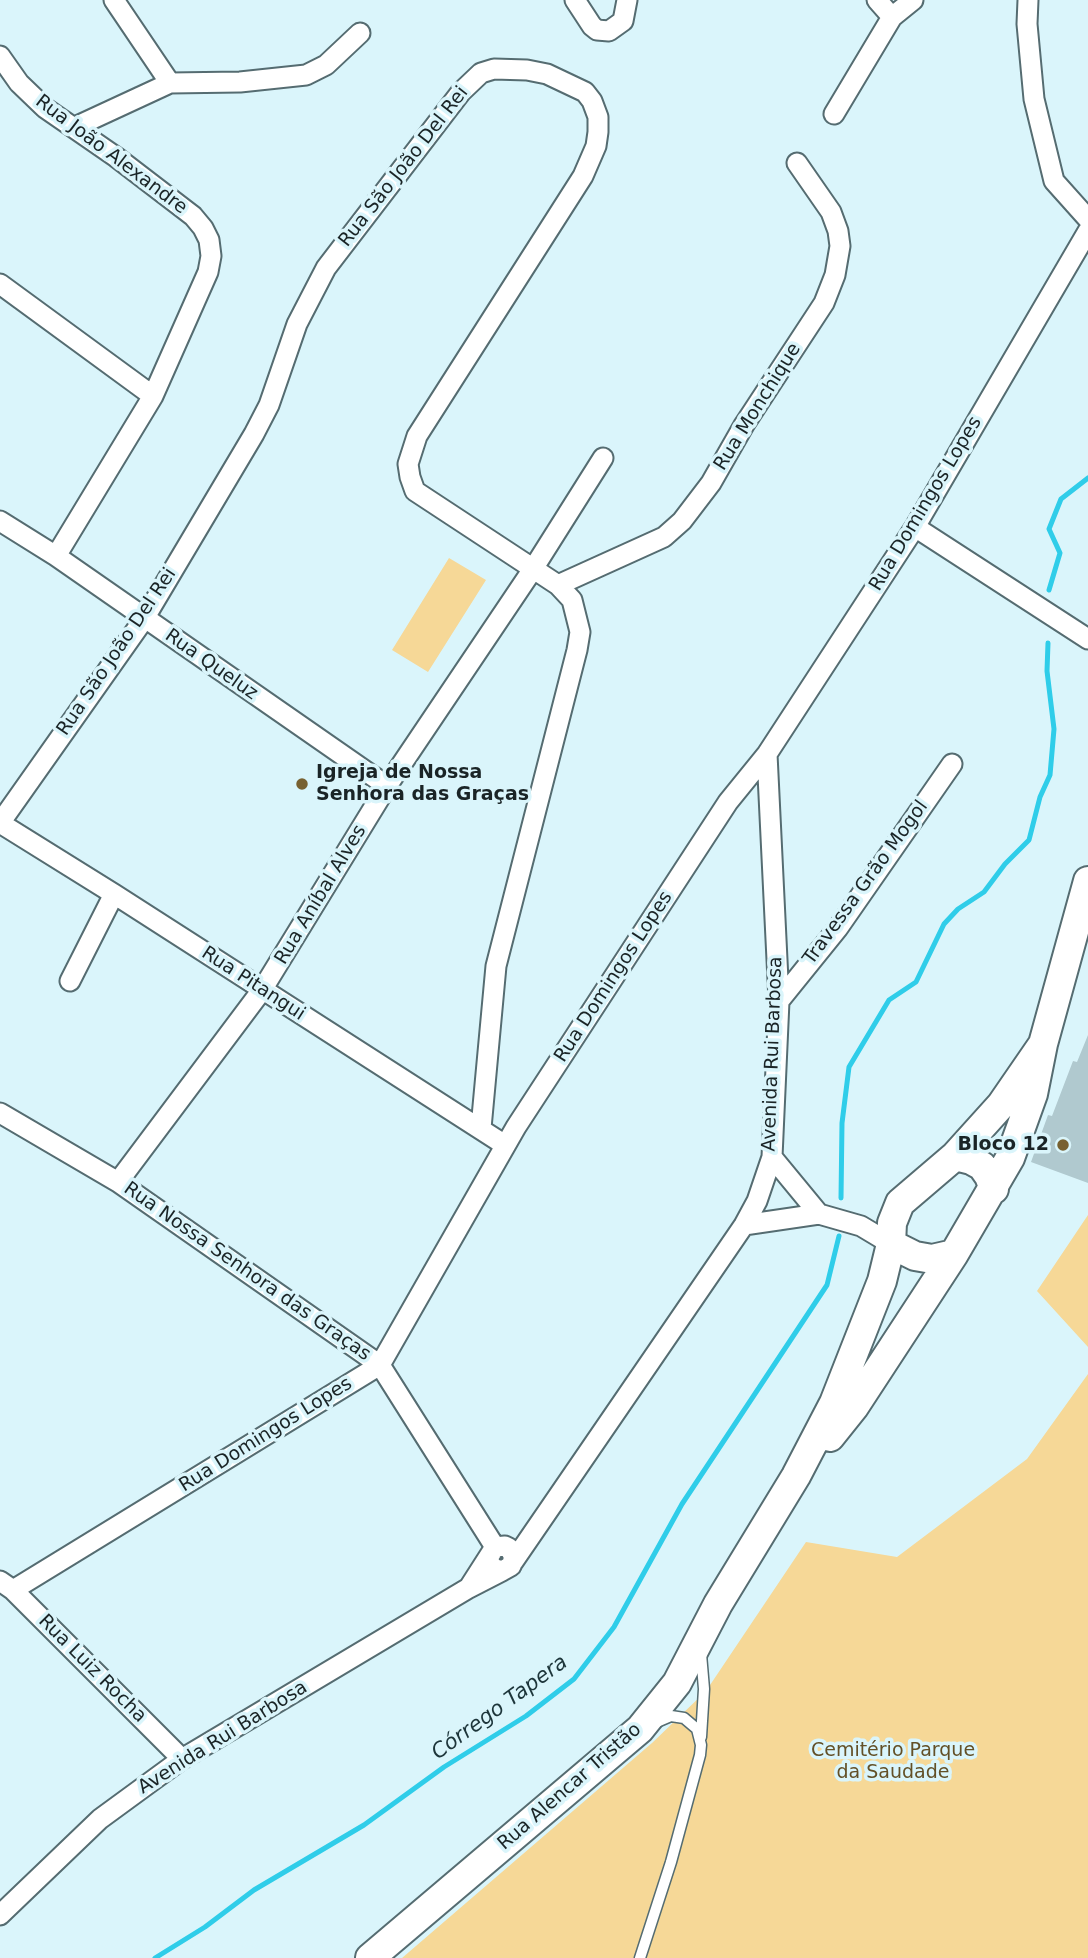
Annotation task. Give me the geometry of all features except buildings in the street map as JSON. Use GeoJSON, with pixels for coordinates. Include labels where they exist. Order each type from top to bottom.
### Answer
{"type":"FeatureCollection","features":[{"type":"Feature","properties":{"kind":"main road"},"geometry":{"type":"LineString","coordinates":[[901,1203],[955,1156],[1001,1105],[1043,1044],[1088,881]]}},
{"type":"Feature","properties":{"kind":"main road","name":"Rua Alencar Tristão"},"geometry":{"type":"LineString","coordinates":[[796,1476],[854,1407],[994,1189],[1010,1158],[1033,1094],[1043,1044]]}},
{"type":"Feature","properties":{"kind":"main road"},"geometry":{"type":"LineString","coordinates":[[955,1156],[982,1166],[994,1189]]}},
{"type":"Feature","properties":{"kind":"main road","name":"Rua Alencar Tristão"},"geometry":{"type":"LineString","coordinates":[[370,1958],[639,1729],[677,1683],[718,1604],[796,1476],[834,1403],[882,1281],[891,1244],[892,1223],[901,1203]]}},
{"type":"Feature","properties":{"kind":"main road"},"geometry":{"type":"LineString","coordinates":[[891,1244],[915,1256],[932,1259],[954,1254]]}},
{"type":"Feature","properties":{"kind":"street"},"geometry":{"type":"LineString","coordinates":[[114,0],[170,83]]}},
{"type":"Feature","properties":{"kind":"street"},"geometry":{"type":"LineString","coordinates":[[575,0],[592,26],[597,30],[609,31],[623,21],[627,0]]}},
{"type":"Feature","properties":{"kind":"street"},"geometry":{"type":"LineString","coordinates":[[877,0],[892,17]]}},
{"type":"Feature","properties":{"kind":"street"},"geometry":{"type":"LineString","coordinates":[[834,114],[892,17],[913,0]]}},
{"type":"Feature","properties":{"kind":"street"},"geometry":{"type":"LineString","coordinates":[[1028,0],[1027,24],[1034,99],[1054,181],[1088,219]]}},
{"type":"Feature","properties":{"kind":"street"},"geometry":{"type":"LineString","coordinates":[[75,127],[170,83],[240,82],[306,75],[326,65],[360,33]]}},
{"type":"Feature","properties":{"kind":"street","name":"Rua João Alexandre"},"geometry":{"type":"LineString","coordinates":[[0,55],[19,83],[46,108],[193,216],[209,240],[211,256],[208,272],[153,396],[56,556]]}},
{"type":"Feature","properties":{"kind":"street","name":"Rua São João Del Rei"},"geometry":{"type":"LineString","coordinates":[[0,823],[144,619],[269,405],[297,324],[326,268],[461,92],[481,74],[494,69],[527,70],[547,74],[585,92],[598,117],[596,146],[583,176],[416,436],[408,464],[415,491],[558,585]]}},
{"type":"Feature","properties":{"kind":"street","name":"Rua Monchique"},"geometry":{"type":"LineString","coordinates":[[558,585],[664,537],[682,521],[711,483],[744,425],[824,303],[835,275],[840,246],[838,231],[831,212],[797,163]]}},
{"type":"Feature","properties":{"kind":"street","name":"Rua Domingos Lopes"},"geometry":{"type":"LineString","coordinates":[[7,1585],[380,1365],[505,1145],[728,802],[766,754],[915,527],[1088,231]]}},
{"type":"Feature","properties":{"kind":"street"},"geometry":{"type":"LineString","coordinates":[[0,284],[153,396]]}},
{"type":"Feature","properties":{"kind":"street","name":"Rua Aníbal Alves"},"geometry":{"type":"LineString","coordinates":[[118,1182],[262,990],[387,786],[533,569],[603,458]]}},
{"type":"Feature","properties":{"kind":"street","name":"Rua Queluz"},"geometry":{"type":"LineString","coordinates":[[0,521],[56,556],[387,786]]}},
{"type":"Feature","properties":{"kind":"street"},"geometry":{"type":"LineString","coordinates":[[915,527],[1088,639]]}},
{"type":"Feature","properties":{"kind":"street"},"geometry":{"type":"LineString","coordinates":[[481,1128],[496,966],[580,632],[572,600],[558,585]]}},
{"type":"Feature","properties":{"kind":"street","name":"Avenida Rui Barbosa"},"geometry":{"type":"LineString","coordinates":[[0,1915],[100,1819],[182,1759],[467,1589],[501,1557],[533,1536],[744,1225],[757,1201],[772,1157],[779,1001],[766,754]]}},
{"type":"Feature","properties":{"kind":"street","name":"Travessa Grão Mogol"},"geometry":{"type":"LineString","coordinates":[[779,1001],[838,928],[952,764]]}},
{"type":"Feature","properties":{"kind":"street"},"geometry":{"type":"LineString","coordinates":[[728,802],[752,799],[769,807]]}},
{"type":"Feature","properties":{"kind":"street","name":"Rua Pitangui"},"geometry":{"type":"LineString","coordinates":[[0,823],[505,1145]]}},
{"type":"Feature","properties":{"kind":"street"},"geometry":{"type":"LineString","coordinates":[[70,981],[114,894]]}},
{"type":"Feature","properties":{"kind":"street","name":"Rua Nossa Senhora das Graças"},"geometry":{"type":"LineString","coordinates":[[0,1113],[118,1182],[380,1365],[501,1557]]}},
{"type":"Feature","properties":{"kind":"street"},"geometry":{"type":"LineString","coordinates":[[772,1157],[819,1214]]}},
{"type":"Feature","properties":{"kind":"street"},"geometry":{"type":"LineString","coordinates":[[861,1226],[901,1203]]}},
{"type":"Feature","properties":{"kind":"street"},"geometry":{"type":"LineString","coordinates":[[744,1225],[819,1214],[861,1226],[891,1244]]}},
{"type":"Feature","properties":{"kind":"street","name":"Rua Luiz Rocha"},"geometry":{"type":"LineString","coordinates":[[7,1585],[182,1759]]}},
{"type":"Feature","properties":{"kind":"lane"},"geometry":{"type":"LineString","coordinates":[[640,1958],[700,1755],[704,1689],[700,1639]]}},
{"type":"Feature","properties":{"kind":"lane"},"geometry":{"type":"LineString","coordinates":[[639,1729],[671,1716],[684,1718],[697,1729],[701,1745]]}},
{"type":"Feature","properties":{"kind":"green space"},"geometry":{"type":"Polygon","coordinates":[[[449,558],[486,580],[428,672],[392,650],[449,558]]]}},
{"type":"Feature","properties":{"kind":"green space"},"geometry":{"type":"Polygon","coordinates":[[[1088,1215],[1088,1347],[1037,1291],[1088,1215]]]}},
{"type":"Feature","properties":{"kind":"green space","name":"Cemitério Parque da Saudade"},"geometry":{"type":"Polygon","coordinates":[[[1088,1374],[1088,1958],[402,1958],[652,1743],[706,1691],[806,1542],[897,1557],[1027,1459],[1088,1374]]]}},
{"type":"Feature","properties":{"kind":"waterway","name":"Córrego Tapera"},"geometry":{"type":"LineString","coordinates":[[1049,590],[1060,553],[1049,529],[1061,499],[1088,478]]}},
{"type":"Feature","properties":{"kind":"waterway","name":"Córrego Tapera"},"geometry":{"type":"LineString","coordinates":[[841,1198],[842,1123],[849,1067],[889,1000],[916,982],[944,924],[958,909],[984,892],[1005,864],[1029,840],[1040,797],[1050,775],[1054,729],[1047,671],[1048,643]]}},
{"type":"Feature","properties":{"kind":"waterway","name":"Córrego Tapera"},"geometry":{"type":"LineString","coordinates":[[155,1958],[205,1927],[254,1890],[364,1825],[444,1767],[526,1716],[574,1679],[614,1627],[682,1504],[827,1285],[839,1236]]}},
{"type":"Feature","properties":{"kind":"place","name":"Igreja de Nossa Senhora das Graças"},"geometry":{"type":"Point","coordinates":[302,784]}},
{"type":"Feature","properties":{"kind":"place","name":"Bloco 12"},"geometry":{"type":"Point","coordinates":[1063,1145]}}]}
